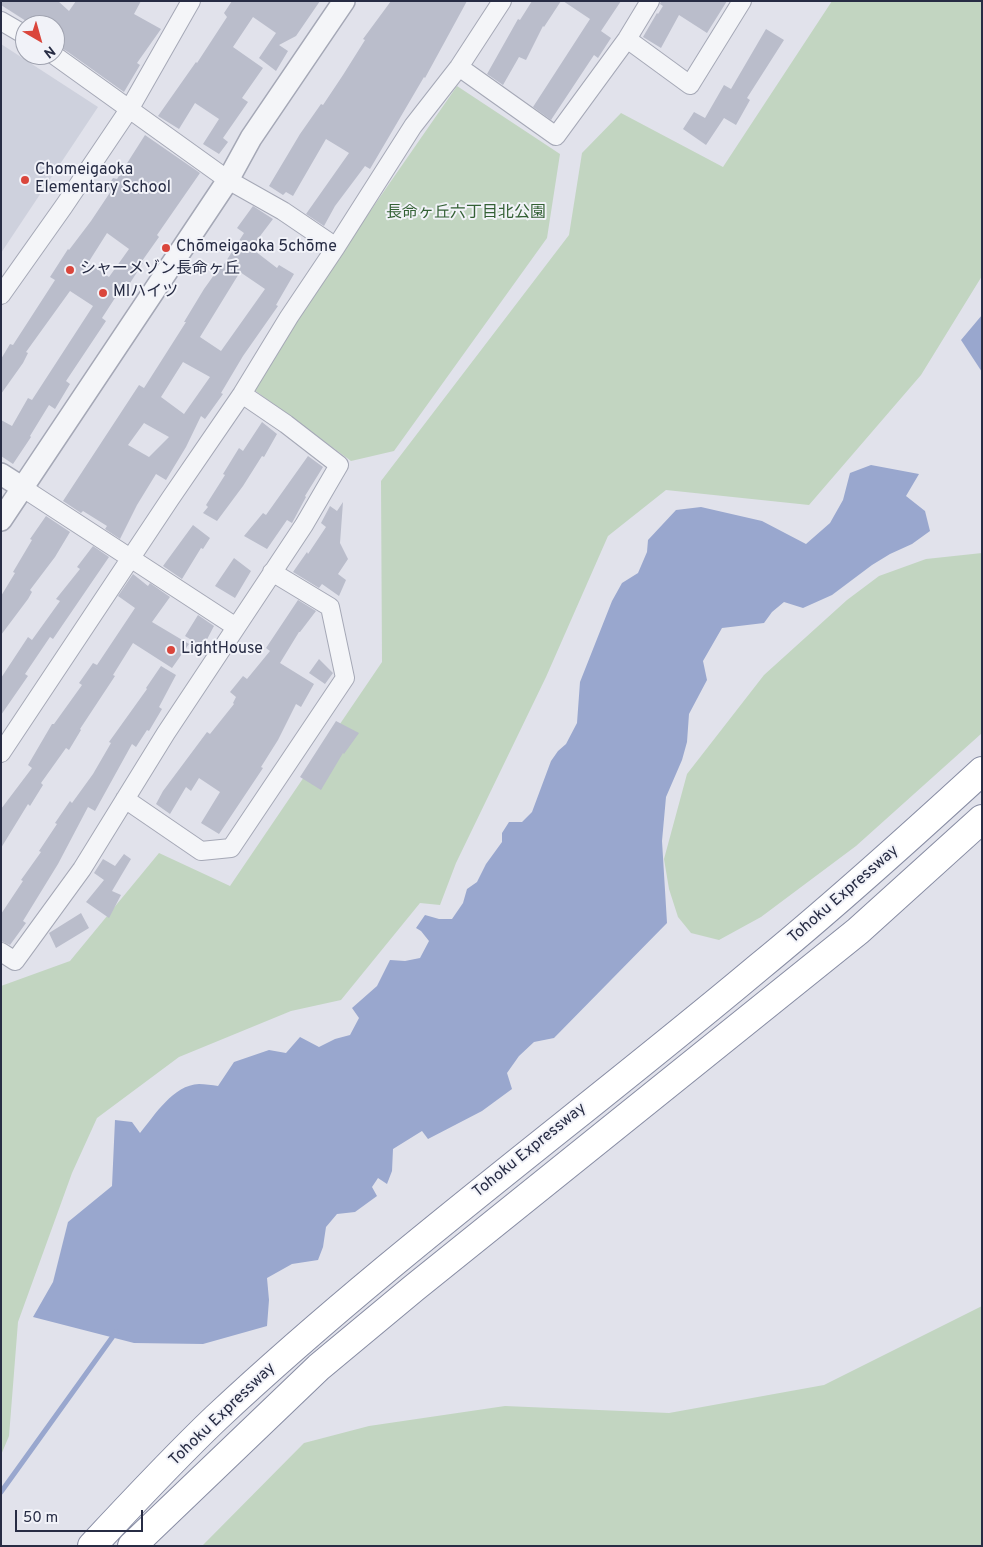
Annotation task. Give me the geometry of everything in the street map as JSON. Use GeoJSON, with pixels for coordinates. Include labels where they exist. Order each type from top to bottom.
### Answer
{"type":"FeatureCollection","features":[{"type":"Feature","properties":{"kind":"highway","name":"Tohoku Expressway"},"geometry":{"type":"LineString","coordinates":[[92,1546],[215,1419],[313,1331],[421,1239],[757,969],[911,837],[982,771]]}},
{"type":"Feature","properties":{"kind":"highway","name":"Tohoku Expressway"},"geometry":{"type":"LineString","coordinates":[[132,1546],[319,1367],[858,931],[982,819]]}},
{"type":"Feature","properties":{"kind":"street"},"geometry":{"type":"LineString","coordinates":[[1,520],[228,180],[251,138],[344,1]]}},
{"type":"Feature","properties":{"kind":"street"},"geometry":{"type":"LineString","coordinates":[[1,753],[242,394],[288,317],[336,247],[413,126],[459,67],[502,1]]}},
{"type":"Feature","properties":{"kind":"street"},"geometry":{"type":"LineString","coordinates":[[459,67],[556,136],[650,1]]}},
{"type":"Feature","properties":{"kind":"street"},"geometry":{"type":"LineString","coordinates":[[626,38],[690,85],[742,1]]}},
{"type":"Feature","properties":{"kind":"street"},"geometry":{"type":"LineString","coordinates":[[1,295],[130,108],[185,3]]}},
{"type":"Feature","properties":{"kind":"street"},"geometry":{"type":"LineString","coordinates":[[1,21],[15,29]]}},
{"type":"Feature","properties":{"kind":"street"},"geometry":{"type":"LineString","coordinates":[[65,63],[228,180],[283,212],[336,247]]}},
{"type":"Feature","properties":{"kind":"street"},"geometry":{"type":"LineString","coordinates":[[1,952],[15,961],[82,869],[166,733],[304,525],[339,465],[286,424],[242,394]]}},
{"type":"Feature","properties":{"kind":"street"},"geometry":{"type":"LineString","coordinates":[[1,474],[236,626]]}},
{"type":"Feature","properties":{"kind":"street"},"geometry":{"type":"LineString","coordinates":[[125,799],[201,852],[231,848],[345,678],[330,607],[272,572]]}},
{"type":"Feature","properties":{"kind":"shaded area","name":"Chomeigaoka Elementary School"},"geometry":{"type":"Polygon","coordinates":[[[1,44],[15,53],[15,65],[33,65],[98,107],[1,253],[1,44]]]}},
{"type":"Feature","properties":{"kind":"green space"},"geometry":{"type":"Polygon","coordinates":[[[832,1],[982,1],[982,276],[921,375],[809,505],[666,490],[608,536],[546,677],[456,863],[440,905],[420,903],[341,1000],[291,1011],[179,1057],[97,1118],[72,1173],[18,1322],[9,1436],[1,1455],[1,986],[70,961],[159,853],[230,886],[382,662],[381,481],[569,235],[582,153],[621,113],[723,167],[832,1]]]}},
{"type":"Feature","properties":{"kind":"green space","name":"長命ヶ丘六丁目北公園"},"geometry":{"type":"Polygon","coordinates":[[[457,86],[560,154],[547,238],[394,451],[351,461],[253,389],[346,246],[457,86]]]}},
{"type":"Feature","properties":{"kind":"green space"},"geometry":{"type":"Polygon","coordinates":[[[982,553],[982,733],[856,846],[761,917],[719,940],[691,933],[678,917],[669,889],[664,859],[687,774],[764,675],[847,600],[879,576],[926,559],[982,553]]]}},
{"type":"Feature","properties":{"kind":"green space"},"geometry":{"type":"Polygon","coordinates":[[[982,1306],[982,1546],[202,1546],[304,1443],[369,1426],[505,1406],[669,1413],[824,1385],[982,1306]]]}},
{"type":"Feature","properties":{"kind":"water"},"geometry":{"type":"Polygon","coordinates":[[[982,315],[982,372],[961,340],[982,315]]]}},
{"type":"Feature","properties":{"kind":"water"},"geometry":{"type":"Polygon","coordinates":[[[871,465],[919,474],[906,496],[925,511],[930,531],[912,544],[872,565],[832,595],[803,608],[784,602],[772,612],[764,623],[722,628],[703,661],[707,680],[689,714],[687,742],[682,760],[666,797],[662,841],[667,923],[554,1038],[534,1042],[519,1056],[507,1073],[512,1089],[482,1111],[428,1139],[422,1131],[393,1149],[392,1171],[387,1184],[378,1178],[372,1187],[377,1196],[355,1212],[337,1214],[326,1227],[323,1247],[318,1260],[292,1264],[267,1278],[269,1300],[267,1326],[203,1344],[134,1343],[33,1317],[53,1282],[68,1222],[112,1186],[115,1120],[132,1122],[140,1133],[173,1095],[190,1086],[199,1084],[218,1086],[234,1062],[269,1050],[286,1053],[300,1037],[319,1047],[335,1039],[350,1035],[359,1018],[352,1008],[377,986],[390,960],[405,961],[420,958],[429,941],[416,928],[425,915],[439,919],[452,919],[463,903],[467,889],[477,882],[486,864],[502,842],[502,833],[509,822],[522,822],[532,812],[551,761],[566,744],[577,723],[580,682],[612,601],[622,583],[638,573],[647,552],[648,540],[676,510],[701,507],[762,521],[806,544],[830,523],[843,500],[850,473],[871,465]]]}},
{"type":"Feature","properties":{"kind":"building"},"geometry":{"type":"Polygon","coordinates":[[[1,1],[58,1],[69,11],[76,1],[141,1],[134,14],[161,29],[137,63],[140,65],[124,92],[65,50],[65,15],[17,15],[1,5],[1,1]]]}},
{"type":"Feature","properties":{"kind":"building"},"geometry":{"type":"Polygon","coordinates":[[[232,1],[320,1],[296,36],[279,45],[288,51],[276,71],[259,58],[276,33],[253,17],[233,47],[263,68],[242,98],[248,102],[223,138],[228,142],[219,154],[203,144],[219,119],[195,103],[179,129],[158,116],[197,63],[227,17],[224,13],[232,1]]]}},
{"type":"Feature","properties":{"kind":"building"},"geometry":{"type":"Polygon","coordinates":[[[391,1],[467,1],[425,78],[370,169],[365,166],[335,206],[324,226],[306,214],[349,153],[326,139],[293,196],[286,192],[283,195],[269,186],[300,134],[321,104],[323,105],[365,40],[363,39],[391,1]]]}},
{"type":"Feature","properties":{"kind":"building"},"geometry":{"type":"Polygon","coordinates":[[[532,1],[561,1],[543,26],[526,60],[519,57],[503,85],[487,74],[518,19],[520,20],[532,1]]]}},
{"type":"Feature","properties":{"kind":"building"},"geometry":{"type":"Polygon","coordinates":[[[563,1],[621,1],[601,31],[611,38],[598,58],[594,55],[551,120],[533,107],[590,19],[563,1]]]}},
{"type":"Feature","properties":{"kind":"building"},"geometry":{"type":"Polygon","coordinates":[[[661,1],[727,1],[707,33],[679,15],[661,48],[643,37],[663,6],[660,4],[661,1]]]}},
{"type":"Feature","properties":{"kind":"building"},"geometry":{"type":"Polygon","coordinates":[[[766,29],[784,40],[747,98],[750,100],[736,125],[724,118],[706,145],[683,129],[694,112],[705,118],[724,85],[731,89],[766,29]]]}},
{"type":"Feature","properties":{"kind":"building"},"geometry":{"type":"Polygon","coordinates":[[[145,135],[200,173],[157,235],[159,237],[142,261],[143,263],[130,283],[126,281],[102,318],[106,321],[66,381],[70,384],[55,409],[49,405],[13,464],[1,456],[1,420],[12,426],[28,398],[32,400],[93,306],[70,291],[26,352],[28,353],[23,363],[1,394],[1,359],[10,344],[13,345],[55,280],[50,277],[68,249],[91,221],[111,191],[107,188],[113,178],[117,179],[145,135]],[[107,233],[88,263],[109,277],[129,249],[107,233]]]}},
{"type":"Feature","properties":{"kind":"building"},"geometry":{"type":"Polygon","coordinates":[[[253,206],[273,219],[251,248],[277,268],[279,265],[294,274],[276,305],[278,306],[243,356],[221,393],[223,394],[205,419],[201,416],[186,447],[166,480],[156,474],[137,505],[120,539],[105,529],[107,526],[83,511],[81,513],[63,501],[139,385],[144,388],[186,322],[184,322],[204,289],[219,268],[221,269],[244,233],[237,228],[253,206]],[[240,272],[200,337],[221,351],[265,289],[240,272]],[[183,362],[161,397],[184,414],[210,377],[183,362]],[[144,423],[128,445],[149,457],[169,437],[144,423]]]}},
{"type":"Feature","properties":{"kind":"building"},"geometry":{"type":"Polygon","coordinates":[[[262,422],[277,434],[264,457],[262,456],[217,521],[203,513],[208,507],[206,505],[239,448],[243,451],[262,422]]]}},
{"type":"Feature","properties":{"kind":"building"},"geometry":{"type":"Polygon","coordinates":[[[308,456],[323,467],[305,496],[292,523],[287,520],[267,549],[244,536],[263,513],[266,515],[308,456]]]}},
{"type":"Feature","properties":{"kind":"building"},"geometry":{"type":"Polygon","coordinates":[[[343,502],[340,543],[348,559],[338,574],[346,580],[339,596],[322,584],[319,588],[293,572],[326,527],[321,523],[330,506],[337,511],[343,502]]]}},
{"type":"Feature","properties":{"kind":"building"},"geometry":{"type":"Polygon","coordinates":[[[46,516],[70,532],[55,557],[30,590],[32,592],[28,599],[1,635],[1,596],[32,540],[30,539],[46,516]]]}},
{"type":"Feature","properties":{"kind":"building"},"geometry":{"type":"Polygon","coordinates":[[[193,525],[210,538],[203,549],[201,548],[182,579],[163,566],[193,525]]]}},
{"type":"Feature","properties":{"kind":"building"},"geometry":{"type":"Polygon","coordinates":[[[93,546],[109,557],[53,639],[50,637],[25,674],[28,676],[1,715],[1,678],[28,637],[32,640],[60,601],[56,599],[80,569],[77,567],[93,546]]]}},
{"type":"Feature","properties":{"kind":"building"},"geometry":{"type":"Polygon","coordinates":[[[234,558],[251,571],[235,598],[215,586],[234,558]]]}},
{"type":"Feature","properties":{"kind":"building"},"geometry":{"type":"Polygon","coordinates":[[[133,574],[148,586],[150,583],[170,597],[152,622],[189,644],[172,668],[133,643],[69,750],[66,748],[41,783],[43,785],[30,806],[28,804],[1,848],[1,809],[32,768],[28,765],[52,724],[54,724],[82,685],[79,683],[93,663],[97,665],[135,608],[118,596],[133,574]]]}},
{"type":"Feature","properties":{"kind":"building"},"geometry":{"type":"Polygon","coordinates":[[[298,600],[316,611],[299,632],[280,663],[314,684],[301,707],[296,704],[278,740],[261,767],[263,768],[219,834],[201,823],[220,792],[199,778],[191,791],[186,787],[170,814],[156,804],[163,791],[207,732],[210,734],[234,704],[236,697],[230,692],[243,676],[247,679],[270,651],[266,648],[298,600]]]}},
{"type":"Feature","properties":{"kind":"building"},"geometry":{"type":"Polygon","coordinates":[[[198,615],[214,626],[203,647],[185,636],[198,615]]]}},
{"type":"Feature","properties":{"kind":"building"},"geometry":{"type":"Polygon","coordinates":[[[319,659],[333,673],[325,684],[309,673],[319,659]]]}},
{"type":"Feature","properties":{"kind":"building"},"geometry":{"type":"Polygon","coordinates":[[[161,666],[176,675],[159,707],[162,709],[149,731],[147,730],[136,747],[132,744],[95,811],[88,807],[58,864],[23,921],[26,923],[10,945],[1,941],[1,914],[23,881],[21,880],[41,852],[39,851],[57,824],[55,823],[70,801],[72,803],[93,774],[111,743],[109,742],[161,666]]]}},
{"type":"Feature","properties":{"kind":"building"},"geometry":{"type":"Polygon","coordinates":[[[336,721],[359,733],[343,753],[321,790],[300,777],[336,721]]]}},
{"type":"Feature","properties":{"kind":"building"},"geometry":{"type":"Polygon","coordinates":[[[124,854],[131,859],[112,891],[121,895],[109,918],[86,902],[104,880],[94,873],[103,859],[115,866],[124,854]]]}},
{"type":"Feature","properties":{"kind":"building"},"geometry":{"type":"Polygon","coordinates":[[[81,913],[89,928],[56,948],[49,933],[81,913]]]}},
{"type":"Feature","properties":{"kind":"waterway"},"geometry":{"type":"LineString","coordinates":[[1,1492],[116,1332]]}},
{"type":"Feature","properties":{"kind":"place","name":"Chomeigaoka Elementary School"},"geometry":{"type":"Point","coordinates":[25,180]}},
{"type":"Feature","properties":{"kind":"place","name":"Chōmeigaoka 5chōme"},"geometry":{"type":"Point","coordinates":[166,248]}},
{"type":"Feature","properties":{"kind":"place","name":"シャーメゾン長命ヶ丘"},"geometry":{"type":"Point","coordinates":[70,270]}},
{"type":"Feature","properties":{"kind":"place","name":"MIハイツ"},"geometry":{"type":"Point","coordinates":[103,293]}},
{"type":"Feature","properties":{"kind":"place","name":"LightHouse"},"geometry":{"type":"Point","coordinates":[171,650]}}]}
